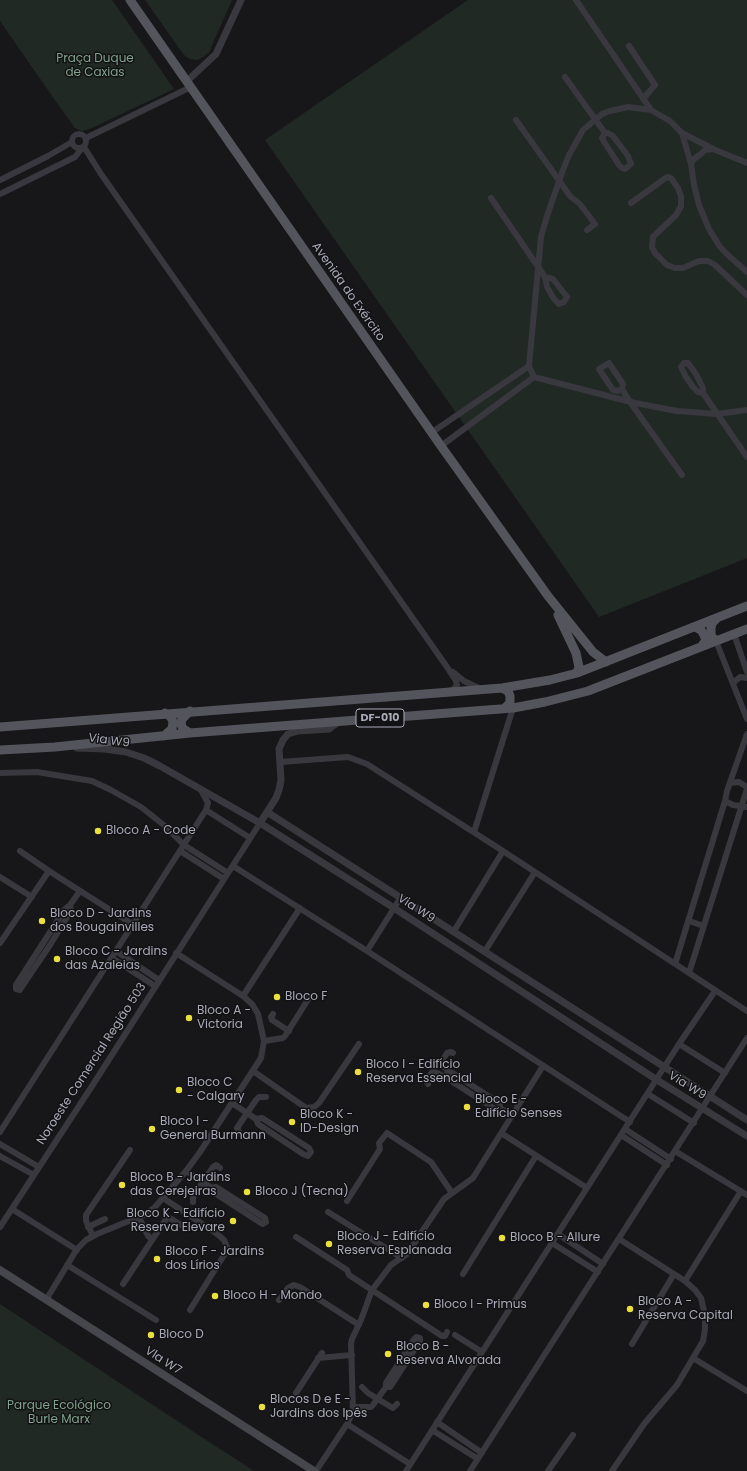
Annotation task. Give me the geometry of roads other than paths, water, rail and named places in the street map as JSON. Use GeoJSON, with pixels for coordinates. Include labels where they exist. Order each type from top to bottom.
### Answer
{"type":"FeatureCollection","features":[{"type":"Feature","properties":{"kind":"main road","name":"Avenida do Exército"},"geometry":{"type":"LineString","coordinates":[[130,0],[431,433],[548,596],[593,652],[606,662]]}},
{"type":"Feature","properties":{"kind":"main road","name":"Avenida do Exército"},"geometry":{"type":"LineString","coordinates":[[548,596],[576,653],[579,667],[577,673]]}},
{"type":"Feature","properties":{"kind":"main road","name":"DF-010"},"geometry":{"type":"LineString","coordinates":[[0,727],[190,711],[502,688],[550,680],[577,673],[747,606]]}},
{"type":"Feature","properties":{"kind":"main road"},"geometry":{"type":"LineString","coordinates":[[716,641],[711,636],[711,628],[712,623],[717,618]]}},
{"type":"Feature","properties":{"kind":"main road"},"geometry":{"type":"LineString","coordinates":[[695,627],[701,630],[706,640],[702,647]]}},
{"type":"Feature","properties":{"kind":"main road","name":"DF-010"},"geometry":{"type":"LineString","coordinates":[[0,750],[55,747],[190,733],[509,708],[545,702],[588,691],[747,629]]}},
{"type":"Feature","properties":{"kind":"main road"},"geometry":{"type":"LineString","coordinates":[[502,688],[508,691],[510,696],[509,708]]}},
{"type":"Feature","properties":{"kind":"main road"},"geometry":{"type":"LineString","coordinates":[[190,711],[182,719],[181,724],[183,730],[190,733]]}},
{"type":"Feature","properties":{"kind":"main road"},"geometry":{"type":"LineString","coordinates":[[164,736],[172,729],[173,722],[171,717],[165,713]]}},
{"type":"Feature","properties":{"kind":"main road","name":"Vla W7"},"geometry":{"type":"LineString","coordinates":[[0,1270],[315,1471]]}},
{"type":"Feature","properties":{"kind":"street"},"geometry":{"type":"LineString","coordinates":[[86,138],[189,84],[216,54],[241,0]]}},
{"type":"Feature","properties":{"kind":"street"},"geometry":{"type":"LineString","coordinates":[[576,0],[651,110]]}},
{"type":"Feature","properties":{"kind":"street"},"geometry":{"type":"LineString","coordinates":[[629,46],[655,85],[643,98]]}},
{"type":"Feature","properties":{"kind":"street"},"geometry":{"type":"LineString","coordinates":[[565,77],[605,133],[613,136],[628,156],[631,164],[625,169],[619,165],[603,140],[602,138],[605,133]]}},
{"type":"Feature","properties":{"kind":"street"},"geometry":{"type":"LineString","coordinates":[[534,377],[529,366],[537,266],[541,237],[569,155],[583,130],[606,112],[619,108],[651,110],[670,121],[682,133],[713,149],[747,163]]}},
{"type":"Feature","properties":{"kind":"street"},"geometry":{"type":"LineString","coordinates":[[516,120],[570,196],[580,204],[595,224],[587,230]]}},
{"type":"Feature","properties":{"kind":"street"},"geometry":{"type":"LineString","coordinates":[[682,133],[692,164],[694,185],[699,205],[709,229],[720,247],[747,272]]}},
{"type":"Feature","properties":{"kind":"street"},"geometry":{"type":"LineString","coordinates":[[0,180],[72,142],[72,139],[77,134],[80,134],[86,138]]}},
{"type":"Feature","properties":{"kind":"street"},"geometry":{"type":"LineString","coordinates":[[0,194],[75,157],[83,148],[86,138]]}},
{"type":"Feature","properties":{"kind":"street"},"geometry":{"type":"LineString","coordinates":[[72,142],[75,148],[83,148]]}},
{"type":"Feature","properties":{"kind":"street"},"geometry":{"type":"LineString","coordinates":[[83,148],[447,667],[456,681],[454,689],[450,691]]}},
{"type":"Feature","properties":{"kind":"street"},"geometry":{"type":"LineString","coordinates":[[692,164],[694,159],[705,150],[713,149]]}},
{"type":"Feature","properties":{"kind":"street"},"geometry":{"type":"LineString","coordinates":[[48,156],[52,169]]}},
{"type":"Feature","properties":{"kind":"street"},"geometry":{"type":"LineString","coordinates":[[631,203],[667,177],[671,178],[678,188],[681,196],[681,206],[676,215],[653,237],[652,247],[655,253],[667,265],[675,268],[683,268],[699,262],[708,261],[715,265],[747,295]]}},
{"type":"Feature","properties":{"kind":"street"},"geometry":{"type":"LineString","coordinates":[[491,198],[545,277]]}},
{"type":"Feature","properties":{"kind":"street"},"geometry":{"type":"LineString","coordinates":[[622,389],[618,391],[613,390],[599,368],[609,363],[623,384],[622,389],[630,402],[682,475]]}},
{"type":"Feature","properties":{"kind":"street"},"geometry":{"type":"LineString","coordinates":[[703,393],[698,392],[692,387],[681,367],[684,363],[688,363],[696,374],[703,388],[703,393],[747,457]]}},
{"type":"Feature","properties":{"kind":"street"},"geometry":{"type":"LineString","coordinates":[[431,433],[529,366]]}},
{"type":"Feature","properties":{"kind":"street"},"geometry":{"type":"LineString","coordinates":[[534,377],[630,402],[677,411],[717,414],[747,410]]}},
{"type":"Feature","properties":{"kind":"street"},"geometry":{"type":"LineString","coordinates":[[441,446],[534,377]]}},
{"type":"Feature","properties":{"kind":"street"},"geometry":{"type":"LineString","coordinates":[[734,634],[747,672]]}},
{"type":"Feature","properties":{"kind":"street"},"geometry":{"type":"LineString","coordinates":[[716,641],[747,719]]}},
{"type":"Feature","properties":{"kind":"street"},"geometry":{"type":"LineString","coordinates":[[447,667],[464,681],[482,689]]}},
{"type":"Feature","properties":{"kind":"street"},"geometry":{"type":"LineString","coordinates":[[733,683],[740,677],[747,678]]}},
{"type":"Feature","properties":{"kind":"street"},"geometry":{"type":"LineString","coordinates":[[474,832],[509,708]]}},
{"type":"Feature","properties":{"kind":"street","name":"Noroeste Comercial Região 503"},"geometry":{"type":"LineString","coordinates":[[0,1227],[276,798],[281,780],[279,749],[283,740],[288,734],[298,730],[329,729],[340,721]]}},
{"type":"Feature","properties":{"kind":"street"},"geometry":{"type":"LineString","coordinates":[[675,964],[730,783],[747,734]]}},
{"type":"Feature","properties":{"kind":"street","name":"Via W9"},"geometry":{"type":"LineString","coordinates":[[55,747],[105,749],[126,752],[144,758],[160,766],[260,823],[394,908],[656,1080],[747,1136]]}},
{"type":"Feature","properties":{"kind":"street"},"geometry":{"type":"LineString","coordinates":[[280,762],[348,757],[367,764],[474,832],[747,1011]]}},
{"type":"Feature","properties":{"kind":"street"},"geometry":{"type":"LineString","coordinates":[[0,773],[37,772],[92,781],[141,807],[165,826],[184,845],[228,873]]}},
{"type":"Feature","properties":{"kind":"street"},"geometry":{"type":"LineString","coordinates":[[690,973],[704,926],[745,806],[747,788],[739,782],[730,783]]}},
{"type":"Feature","properties":{"kind":"street"},"geometry":{"type":"LineString","coordinates":[[0,1132],[206,810],[208,803],[205,795],[199,788]]}},
{"type":"Feature","properties":{"kind":"street"},"geometry":{"type":"LineString","coordinates":[[725,801],[733,805],[745,806]]}},
{"type":"Feature","properties":{"kind":"street"},"geometry":{"type":"LineString","coordinates":[[206,810],[250,838]]}},
{"type":"Feature","properties":{"kind":"street","name":"Via W9"},"geometry":{"type":"LineString","coordinates":[[267,812],[747,1120]]}},
{"type":"Feature","properties":{"kind":"street"},"geometry":{"type":"LineString","coordinates":[[20,851],[132,924]]}},
{"type":"Feature","properties":{"kind":"street"},"geometry":{"type":"LineString","coordinates":[[180,851],[224,879]]}},
{"type":"Feature","properties":{"kind":"street"},"geometry":{"type":"LineString","coordinates":[[454,931],[503,851]]}},
{"type":"Feature","properties":{"kind":"street"},"geometry":{"type":"LineString","coordinates":[[233,866],[630,1122]]}},
{"type":"Feature","properties":{"kind":"street"},"geometry":{"type":"LineString","coordinates":[[0,943],[49,871]]}},
{"type":"Feature","properties":{"kind":"street"},"geometry":{"type":"LineString","coordinates":[[485,951],[535,872]]}},
{"type":"Feature","properties":{"kind":"street"},"geometry":{"type":"LineString","coordinates":[[0,877],[32,897]]}},
{"type":"Feature","properties":{"kind":"street"},"geometry":{"type":"LineString","coordinates":[[369,892],[370,887],[378,882]]}},
{"type":"Feature","properties":{"kind":"street"},"geometry":{"type":"LineString","coordinates":[[70,905],[71,911],[50,945],[20,990],[16,989],[16,986],[65,909],[70,905],[80,891]]}},
{"type":"Feature","properties":{"kind":"street"},"geometry":{"type":"LineString","coordinates":[[367,951],[401,897]]}},
{"type":"Feature","properties":{"kind":"street"},"geometry":{"type":"LineString","coordinates":[[243,996],[300,908]]}},
{"type":"Feature","properties":{"kind":"street"},"geometry":{"type":"LineString","coordinates":[[689,921],[704,926]]}},
{"type":"Feature","properties":{"kind":"street"},"geometry":{"type":"LineString","coordinates":[[433,934],[440,927],[440,922]]}},
{"type":"Feature","properties":{"kind":"street"},"geometry":{"type":"LineString","coordinates":[[116,951],[160,980]]}},
{"type":"Feature","properties":{"kind":"street"},"geometry":{"type":"LineString","coordinates":[[46,1300],[77,1250],[86,1240],[146,1214],[163,1198],[186,1171],[213,1134],[261,1058],[264,1041],[258,1014],[252,1004],[243,996],[176,953]]}},
{"type":"Feature","properties":{"kind":"street"},"geometry":{"type":"LineString","coordinates":[[112,958],[155,986]]}},
{"type":"Feature","properties":{"kind":"street"},"geometry":{"type":"LineString","coordinates":[[406,1471],[679,1044],[715,991]]}},
{"type":"Feature","properties":{"kind":"street"},"geometry":{"type":"LineString","coordinates":[[264,1041],[283,1038],[289,1031],[309,998]]}},
{"type":"Feature","properties":{"kind":"street"},"geometry":{"type":"LineString","coordinates":[[273,1014],[271,1017],[272,1020],[289,1031]]}},
{"type":"Feature","properties":{"kind":"street"},"geometry":{"type":"LineString","coordinates":[[470,1471],[711,1097],[747,1038]]}},
{"type":"Feature","properties":{"kind":"street"},"geometry":{"type":"LineString","coordinates":[[252,1071],[306,1108],[314,1107],[319,1103],[359,1044]]}},
{"type":"Feature","properties":{"kind":"street"},"geometry":{"type":"LineString","coordinates":[[679,1044],[725,1073]]}},
{"type":"Feature","properties":{"kind":"street"},"geometry":{"type":"LineString","coordinates":[[448,1075],[440,1064],[447,1053],[453,1053]]}},
{"type":"Feature","properties":{"kind":"street"},"geometry":{"type":"LineString","coordinates":[[315,1471],[351,1418],[353,1408],[352,1339],[372,1290],[387,1269],[406,1254],[440,1203],[473,1178],[543,1066]]}},
{"type":"Feature","properties":{"kind":"street"},"geometry":{"type":"LineString","coordinates":[[428,1084],[426,1080],[433,1071],[448,1075],[499,1103],[500,1108],[512,1115]]}},
{"type":"Feature","properties":{"kind":"street"},"geometry":{"type":"LineString","coordinates":[[648,1094],[694,1123]]}},
{"type":"Feature","properties":{"kind":"street"},"geometry":{"type":"LineString","coordinates":[[240,1134],[237,1128],[247,1113],[259,1097],[266,1097]]}},
{"type":"Feature","properties":{"kind":"street"},"geometry":{"type":"LineString","coordinates":[[232,1103],[256,1119],[258,1124],[304,1154],[308,1156],[311,1152],[309,1148],[262,1118],[256,1119]]}},
{"type":"Feature","properties":{"kind":"street"},"geometry":{"type":"LineString","coordinates":[[625,1128],[671,1159]]}},
{"type":"Feature","properties":{"kind":"street"},"geometry":{"type":"LineString","coordinates":[[346,1201],[380,1149],[380,1142],[387,1133],[431,1162],[452,1193]]}},
{"type":"Feature","properties":{"kind":"street"},"geometry":{"type":"LineString","coordinates":[[501,1133],[587,1188]]}},
{"type":"Feature","properties":{"kind":"street"},"geometry":{"type":"LineString","coordinates":[[622,1135],[667,1165]]}},
{"type":"Feature","properties":{"kind":"street"},"geometry":{"type":"LineString","coordinates":[[0,1144],[39,1167]]}},
{"type":"Feature","properties":{"kind":"street"},"geometry":{"type":"LineString","coordinates":[[93,1236],[86,1221],[86,1215],[130,1150]]}},
{"type":"Feature","properties":{"kind":"street"},"geometry":{"type":"LineString","coordinates":[[676,1151],[747,1195]]}},
{"type":"Feature","properties":{"kind":"street"},"geometry":{"type":"LineString","coordinates":[[0,1156],[34,1175]]}},
{"type":"Feature","properties":{"kind":"street"},"geometry":{"type":"LineString","coordinates":[[463,1274],[536,1156]]}},
{"type":"Feature","properties":{"kind":"street"},"geometry":{"type":"LineString","coordinates":[[193,1202],[193,1197],[213,1167],[216,1165],[220,1168]]}},
{"type":"Feature","properties":{"kind":"street"},"geometry":{"type":"LineString","coordinates":[[186,1171],[212,1188],[213,1192],[261,1223],[263,1224],[266,1222],[265,1218],[216,1187],[212,1188]]}},
{"type":"Feature","properties":{"kind":"street"},"geometry":{"type":"LineString","coordinates":[[685,1281],[741,1191]]}},
{"type":"Feature","properties":{"kind":"street"},"geometry":{"type":"LineString","coordinates":[[163,1198],[216,1233],[224,1240],[227,1248],[190,1310]]}},
{"type":"Feature","properties":{"kind":"street"},"geometry":{"type":"LineString","coordinates":[[12,1209],[77,1250]]}},
{"type":"Feature","properties":{"kind":"street"},"geometry":{"type":"LineString","coordinates":[[328,1212],[402,1258]]}},
{"type":"Feature","properties":{"kind":"street"},"geometry":{"type":"LineString","coordinates":[[139,1217],[148,1236],[152,1239]]}},
{"type":"Feature","properties":{"kind":"street"},"geometry":{"type":"LineString","coordinates":[[123,1284],[166,1219],[169,1218],[183,1226]]}},
{"type":"Feature","properties":{"kind":"street"},"geometry":{"type":"LineString","coordinates":[[88,1226],[105,1219]]}},
{"type":"Feature","properties":{"kind":"street"},"geometry":{"type":"LineString","coordinates":[[558,1234],[603,1264]]}},
{"type":"Feature","properties":{"kind":"street"},"geometry":{"type":"LineString","coordinates":[[296,1237],[347,1270],[349,1275],[442,1336],[445,1336],[447,1332]]}},
{"type":"Feature","properties":{"kind":"street"},"geometry":{"type":"LineString","coordinates":[[612,1471],[644,1424],[677,1385],[703,1341],[706,1329],[705,1315],[701,1298],[695,1290],[685,1281],[619,1239]]}},
{"type":"Feature","properties":{"kind":"street"},"geometry":{"type":"LineString","coordinates":[[552,1243],[598,1272]]}},
{"type":"Feature","properties":{"kind":"street"},"geometry":{"type":"LineString","coordinates":[[67,1265],[156,1320]]}},
{"type":"Feature","properties":{"kind":"street"},"geometry":{"type":"LineString","coordinates":[[632,1344],[674,1274]]}},
{"type":"Feature","properties":{"kind":"street"},"geometry":{"type":"LineString","coordinates":[[279,1300],[288,1288],[294,1285],[300,1286],[359,1325]]}},
{"type":"Feature","properties":{"kind":"street"},"geometry":{"type":"LineString","coordinates":[[455,1335],[482,1352]]}},
{"type":"Feature","properties":{"kind":"street"},"geometry":{"type":"LineString","coordinates":[[353,1408],[371,1406],[378,1399],[386,1387],[386,1383],[415,1338],[420,1338],[420,1341],[390,1387],[386,1387]]}},
{"type":"Feature","properties":{"kind":"street"},"geometry":{"type":"LineString","coordinates":[[296,1394],[320,1355],[352,1354]]}},
{"type":"Feature","properties":{"kind":"street"},"geometry":{"type":"LineString","coordinates":[[693,1358],[747,1391]]}},
{"type":"Feature","properties":{"kind":"street"},"geometry":{"type":"LineString","coordinates":[[362,1387],[368,1393],[393,1408],[397,1404]]}},
{"type":"Feature","properties":{"kind":"street"},"geometry":{"type":"LineString","coordinates":[[437,1422],[482,1453]]}},
{"type":"Feature","properties":{"kind":"street"},"geometry":{"type":"LineString","coordinates":[[347,1424],[410,1464]]}},
{"type":"Feature","properties":{"kind":"street"},"geometry":{"type":"LineString","coordinates":[[432,1430],[478,1460]]}},
{"type":"Feature","properties":{"kind":"street"},"geometry":{"type":"LineString","coordinates":[[548,1471],[573,1435]]}},
{"type":"Feature","properties":{"kind":"place","name":"Bloco A - Code"},"geometry":{"type":"Point","coordinates":[98,831]}},
{"type":"Feature","properties":{"kind":"place","name":"Bloco D - Jardins dos Bougainvilles"},"geometry":{"type":"Point","coordinates":[42,921]}},
{"type":"Feature","properties":{"kind":"place","name":"Bloco C - Jardins das Azaleias"},"geometry":{"type":"Point","coordinates":[57,959]}},
{"type":"Feature","properties":{"kind":"place","name":"Bloco F"},"geometry":{"type":"Point","coordinates":[277,997]}},
{"type":"Feature","properties":{"kind":"place","name":"Bloco A - Victoria"},"geometry":{"type":"Point","coordinates":[189,1018]}},
{"type":"Feature","properties":{"kind":"place","name":"Bloco I - Edifício Reserva Essencial"},"geometry":{"type":"Point","coordinates":[358,1072]}},
{"type":"Feature","properties":{"kind":"place","name":"Bloco C - Calgary"},"geometry":{"type":"Point","coordinates":[179,1090]}},
{"type":"Feature","properties":{"kind":"place","name":"Bloco E - Edifício Senses"},"geometry":{"type":"Point","coordinates":[467,1107]}},
{"type":"Feature","properties":{"kind":"place","name":"Bloco K - ID-Design"},"geometry":{"type":"Point","coordinates":[292,1122]}},
{"type":"Feature","properties":{"kind":"place","name":"Bloco I - General Burmann"},"geometry":{"type":"Point","coordinates":[152,1129]}},
{"type":"Feature","properties":{"kind":"place","name":"Bloco B - Jardins das Cerejeiras"},"geometry":{"type":"Point","coordinates":[122,1185]}},
{"type":"Feature","properties":{"kind":"place","name":"Bloco J (Tecna)"},"geometry":{"type":"Point","coordinates":[247,1192]}},
{"type":"Feature","properties":{"kind":"place","name":"Bloco K - Edifício Reserva Elevare"},"geometry":{"type":"Point","coordinates":[233,1221]}},
{"type":"Feature","properties":{"kind":"place","name":"Bloco B - Allure"},"geometry":{"type":"Point","coordinates":[502,1238]}},
{"type":"Feature","properties":{"kind":"place","name":"Bloco J - Edifício Reserva Esplanada"},"geometry":{"type":"Point","coordinates":[329,1244]}},
{"type":"Feature","properties":{"kind":"place","name":"Bloco F - Jardins dos Lírios"},"geometry":{"type":"Point","coordinates":[157,1259]}},
{"type":"Feature","properties":{"kind":"place","name":"Bloco H - Mondo"},"geometry":{"type":"Point","coordinates":[215,1296]}},
{"type":"Feature","properties":{"kind":"place","name":"Bloco I - Primus"},"geometry":{"type":"Point","coordinates":[426,1305]}},
{"type":"Feature","properties":{"kind":"place","name":"Bloco A - Reserva Capital"},"geometry":{"type":"Point","coordinates":[630,1309]}},
{"type":"Feature","properties":{"kind":"place","name":"Bloco D"},"geometry":{"type":"Point","coordinates":[151,1335]}},
{"type":"Feature","properties":{"kind":"place","name":"Bloco B - Reserva Alvorada"},"geometry":{"type":"Point","coordinates":[388,1354]}},
{"type":"Feature","properties":{"kind":"place","name":"Blocos D e E - Jardins dos Ipês"},"geometry":{"type":"Point","coordinates":[262,1407]}},
{"type":"Feature","properties":{"kind":"park label","name":"Praça Duque de Caxias"},"geometry":{"type":"Point","coordinates":[95,66]}},
{"type":"Feature","properties":{"kind":"park label","name":"Parque Ecológico Burle Marx"},"geometry":{"type":"Point","coordinates":[59,1413]}}]}
